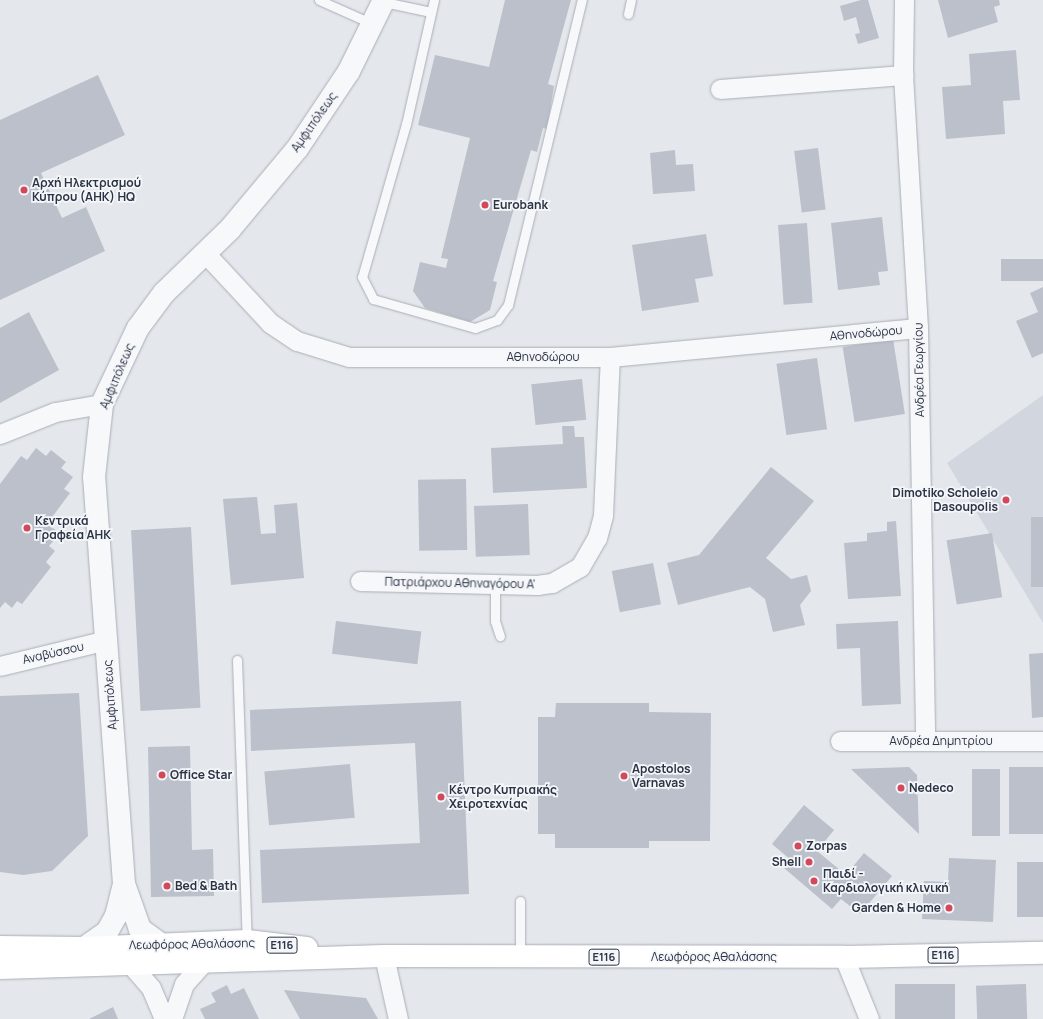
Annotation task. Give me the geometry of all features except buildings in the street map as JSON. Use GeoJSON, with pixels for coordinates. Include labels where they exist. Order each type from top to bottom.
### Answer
{"type":"FeatureCollection","features":[{"type":"Feature","properties":{"kind":"main road","name":"Λεωφόρος Αθαλάσσης"},"geometry":{"type":"LineString","coordinates":[[0,947],[84,948],[159,943],[247,941],[384,956]]}},
{"type":"Feature","properties":{"kind":"main road","name":"Λεωφόρος Αθαλάσσης"},"geometry":{"type":"LineString","coordinates":[[3,969],[132,966],[384,956],[844,957],[1043,953]]}},
{"type":"Feature","properties":{"kind":"street","name":"Ανδρέα Γεωργίου"},"geometry":{"type":"LineString","coordinates":[[904,0],[903,75],[918,328],[925,741]]}},
{"type":"Feature","properties":{"kind":"street","name":"Αμφιπόλεως"},"geometry":{"type":"LineString","coordinates":[[159,943],[140,929],[124,884],[94,477],[102,404],[138,328],[164,293],[205,253],[297,149],[349,71],[374,25],[384,1]]}},
{"type":"Feature","properties":{"kind":"street"},"geometry":{"type":"LineString","coordinates":[[720,89],[903,75]]}},
{"type":"Feature","properties":{"kind":"street","name":"Αθηνοδώρου"},"geometry":{"type":"LineString","coordinates":[[205,253],[270,323],[297,341],[319,350],[349,357],[610,357],[918,328]]}},
{"type":"Feature","properties":{"kind":"street","name":"Πατριάρχου Αθηναγόρου Α'"},"geometry":{"type":"LineString","coordinates":[[360,581],[537,584],[567,576],[580,567],[597,538],[603,515],[610,357]]}},
{"type":"Feature","properties":{"kind":"street"},"geometry":{"type":"LineString","coordinates":[[0,434],[55,412],[102,404]]}},
{"type":"Feature","properties":{"kind":"street","name":"Αναβύσσου"},"geometry":{"type":"LineString","coordinates":[[0,666],[106,640]]}},
{"type":"Feature","properties":{"kind":"street","name":"Ανδρέα Δημητρίου"},"geometry":{"type":"LineString","coordinates":[[840,741],[1043,741]]}},
{"type":"Feature","properties":{"kind":"street","name":"Αμφιπόλεως"},"geometry":{"type":"LineString","coordinates":[[84,948],[107,932],[116,916],[124,884]]}},
{"type":"Feature","properties":{"kind":"street"},"geometry":{"type":"LineString","coordinates":[[384,956],[398,1019]]}},
{"type":"Feature","properties":{"kind":"street"},"geometry":{"type":"LineString","coordinates":[[844,957],[869,1019]]}},
{"type":"Feature","properties":{"kind":"street"},"geometry":{"type":"LineString","coordinates":[[172,1019],[184,984],[204,962]]}},
{"type":"Feature","properties":{"kind":"street"},"geometry":{"type":"LineString","coordinates":[[132,966],[151,988],[164,1019]]}},
{"type":"Feature","properties":{"kind":"lane"},"geometry":{"type":"LineString","coordinates":[[318,0],[374,25]]}},
{"type":"Feature","properties":{"kind":"lane"},"geometry":{"type":"LineString","coordinates":[[434,0],[406,124],[362,277],[374,298],[475,328],[497,320],[508,306],[582,0]]}},
{"type":"Feature","properties":{"kind":"lane"},"geometry":{"type":"LineString","coordinates":[[628,14],[631,0]]}},
{"type":"Feature","properties":{"kind":"lane"},"geometry":{"type":"LineString","coordinates":[[384,1],[431,12]]}},
{"type":"Feature","properties":{"kind":"lane"},"geometry":{"type":"LineString","coordinates":[[495,584],[495,621],[500,636]]}},
{"type":"Feature","properties":{"kind":"lane"},"geometry":{"type":"LineString","coordinates":[[237,660],[247,941]]}},
{"type":"Feature","properties":{"kind":"lane"},"geometry":{"type":"LineString","coordinates":[[520,901],[520,957]]}},
{"type":"Feature","properties":{"kind":"shaded area","name":"Dimotiko Scholeio Dasoupolis"},"geometry":{"type":"Polygon","coordinates":[[[1043,395],[1043,623],[947,463],[1043,395]]]}},
{"type":"Feature","properties":{"kind":"place","name":"Αρχή Ηλεκτρισμού Κύπρου (ΑΗΚ) HQ"},"geometry":{"type":"Point","coordinates":[24,190]}},
{"type":"Feature","properties":{"kind":"place","name":"Eurobank"},"geometry":{"type":"Point","coordinates":[485,205]}},
{"type":"Feature","properties":{"kind":"place","name":"Dimotiko Scholeio Dasoupolis"},"geometry":{"type":"Point","coordinates":[1006,500]}},
{"type":"Feature","properties":{"kind":"place","name":"Κεντρικά Γραφεία ΑΗΚ"},"geometry":{"type":"Point","coordinates":[27,528]}},
{"type":"Feature","properties":{"kind":"place","name":"Office Star"},"geometry":{"type":"Point","coordinates":[162,775]}},
{"type":"Feature","properties":{"kind":"place","name":"Apostolos Varnavas"},"geometry":{"type":"Point","coordinates":[624,776]}},
{"type":"Feature","properties":{"kind":"place","name":"Nedeco"},"geometry":{"type":"Point","coordinates":[901,788]}},
{"type":"Feature","properties":{"kind":"place","name":"Κέντρο Κυπριακής Χειροτεχνίας"},"geometry":{"type":"Point","coordinates":[441,797]}},
{"type":"Feature","properties":{"kind":"place","name":"Zorpas"},"geometry":{"type":"Point","coordinates":[798,846]}},
{"type":"Feature","properties":{"kind":"place","name":"Shell"},"geometry":{"type":"Point","coordinates":[809,862]}},
{"type":"Feature","properties":{"kind":"place","name":"Παιδί - Καρδιολογική κλινική"},"geometry":{"type":"Point","coordinates":[814,881]}},
{"type":"Feature","properties":{"kind":"place","name":"Bed & Bath"},"geometry":{"type":"Point","coordinates":[167,886]}},
{"type":"Feature","properties":{"kind":"place","name":"Garden & Home"},"geometry":{"type":"Point","coordinates":[949,908]}}]}
